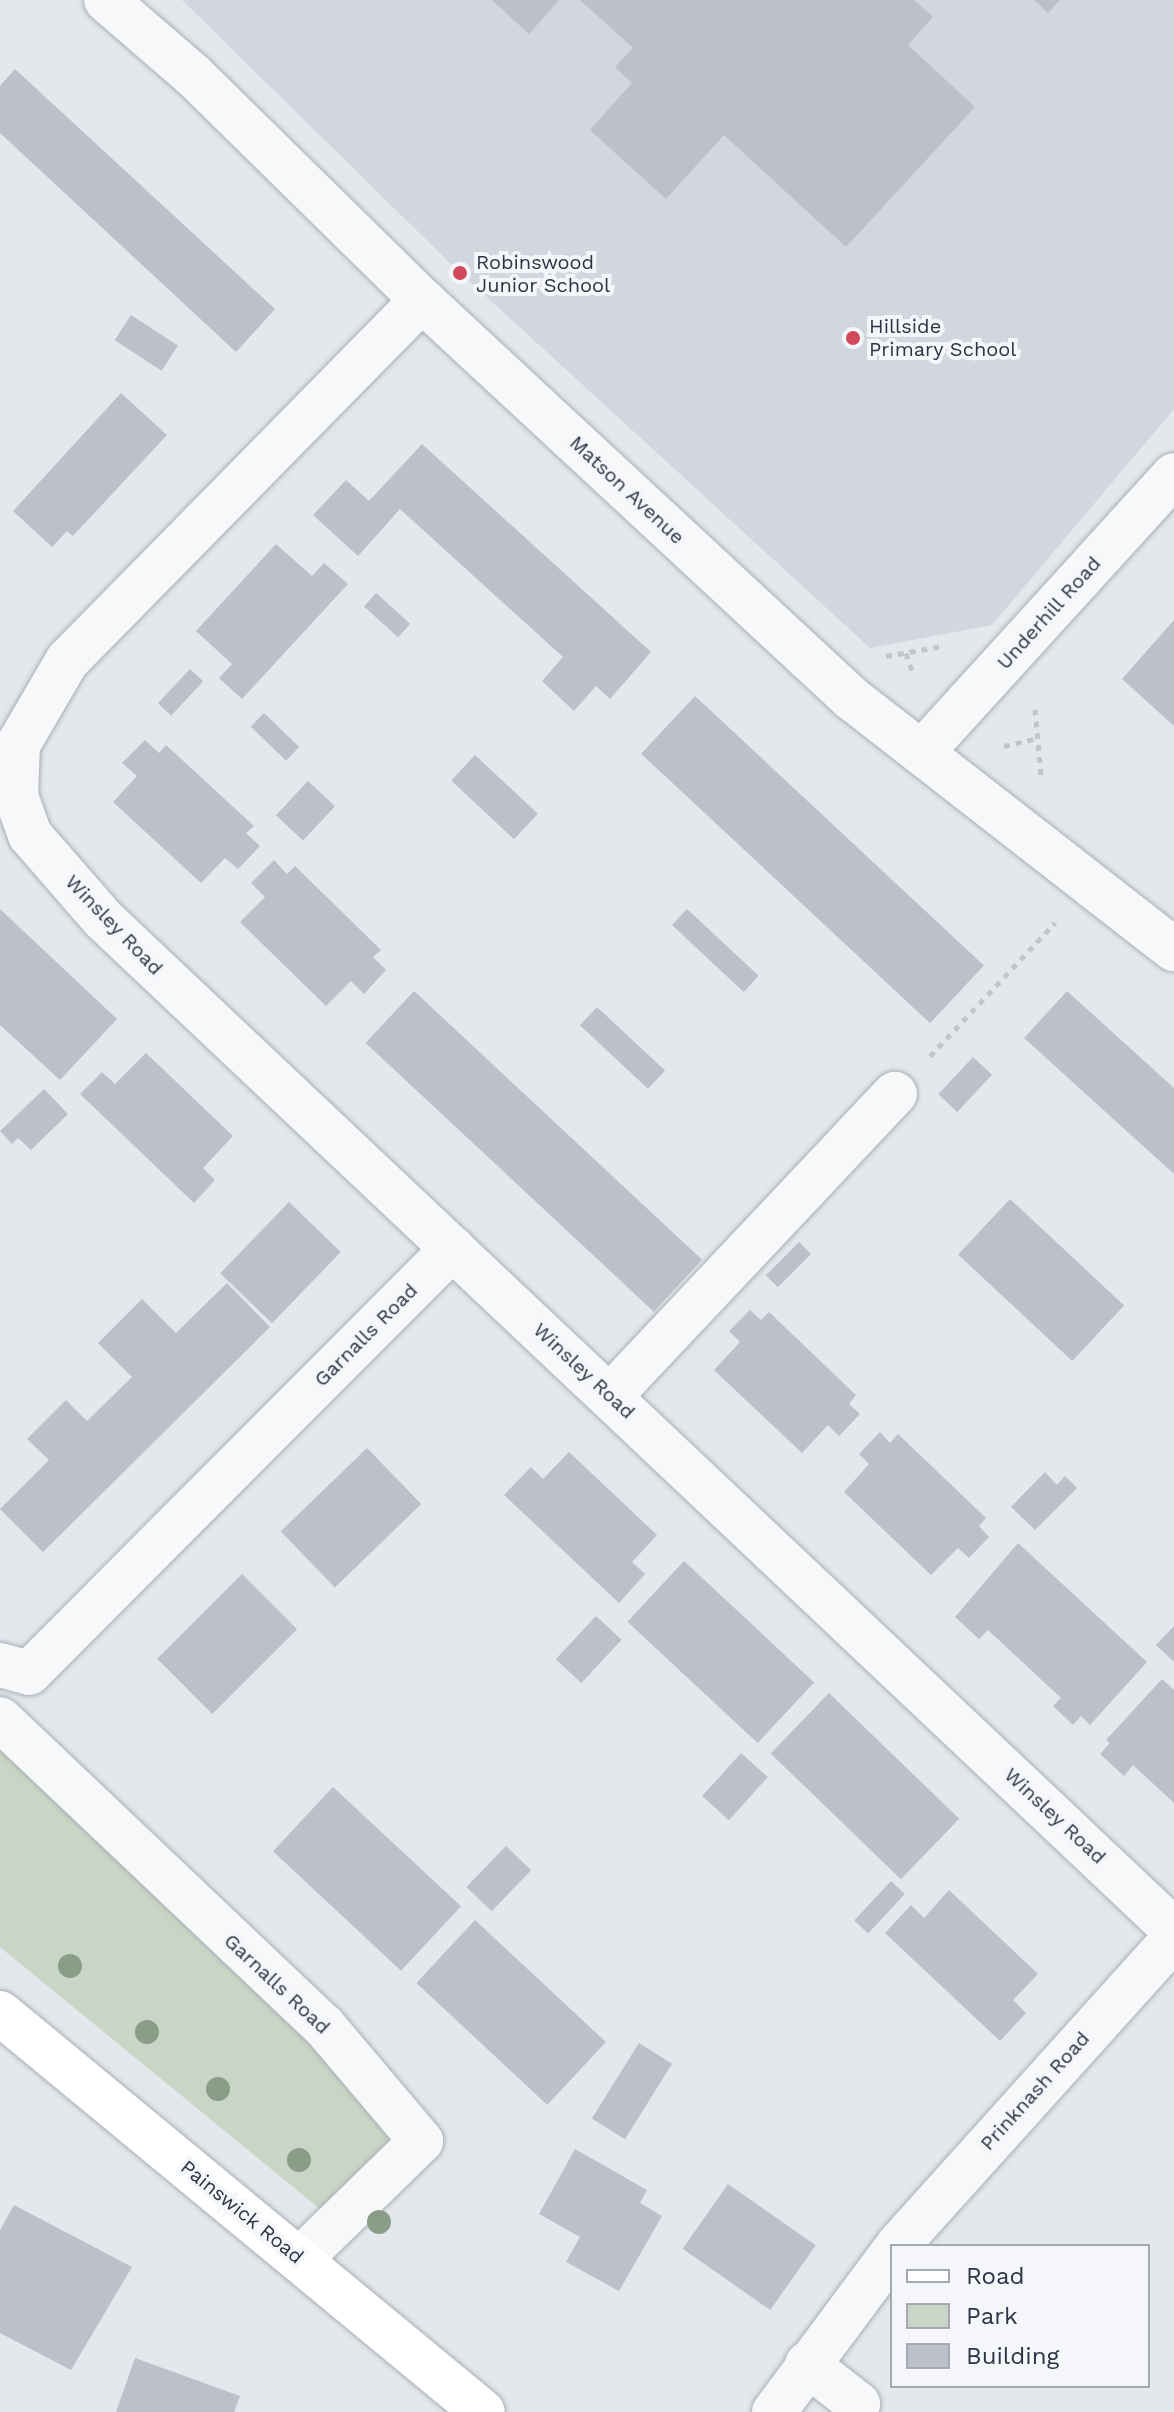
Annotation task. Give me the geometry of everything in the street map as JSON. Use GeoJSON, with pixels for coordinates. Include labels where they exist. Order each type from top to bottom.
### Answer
{"type":"FeatureCollection","features":[{"type":"Feature","properties":{"kind":"main road","name":"Painswick Road"},"geometry":{"type":"LineString","coordinates":[[0,2013],[483,2412]]}},
{"type":"Feature","properties":{"kind":"street","name":"Matson Avenue"},"geometry":{"type":"LineString","coordinates":[[106,0],[193,75],[422,300],[811,661],[1174,949]]}},
{"type":"Feature","properties":{"kind":"street","name":"Winsley Road"},"geometry":{"type":"LineString","coordinates":[[422,300],[67,661],[18,745],[8,792],[30,835],[103,919],[611,1395],[1174,1930]]}},
{"type":"Feature","properties":{"kind":"street","name":"Underhill Road"},"geometry":{"type":"LineString","coordinates":[[923,751],[1174,475]]}},
{"type":"Feature","properties":{"kind":"street"},"geometry":{"type":"LineString","coordinates":[[611,1395],[895,1094]]}},
{"type":"Feature","properties":{"kind":"street","name":"Garnalls Road"},"geometry":{"type":"LineString","coordinates":[[0,1665],[29,1673],[453,1248]]}},
{"type":"Feature","properties":{"kind":"street","name":"Garnalls Road"},"geometry":{"type":"LineString","coordinates":[[0,1719],[323,2025],[421,2141],[300,2259]]}},
{"type":"Feature","properties":{"kind":"street","name":"Prinknash Road"},"geometry":{"type":"LineString","coordinates":[[899,2244],[1174,1938]]}},
{"type":"Feature","properties":{"kind":"street"},"geometry":{"type":"LineString","coordinates":[[774,2412],[890,2256]]}},
{"type":"Feature","properties":{"kind":"street"},"geometry":{"type":"LineString","coordinates":[[807,2364],[858,2404]]}},
{"type":"Feature","properties":{"kind":"path"},"geometry":{"type":"LineString","coordinates":[[811,661],[835,636],[869,659],[986,639],[1009,657]]}},
{"type":"Feature","properties":{"kind":"path"},"geometry":{"type":"LineString","coordinates":[[895,1094],[1090,884]]}},
{"type":"Feature","properties":{"kind":"shaded area","name":"Hillside Primary School"},"geometry":{"type":"Polygon","coordinates":[[[182,0],[1174,0],[1174,409],[992,625],[870,648],[454,267],[182,0]]]}},
{"type":"Feature","properties":{"kind":"green space"},"geometry":{"type":"Polygon","coordinates":[[[0,1719],[421,2141],[331,2218],[0,1947],[0,1719]]]}},
{"type":"Feature","properties":{"kind":"building"},"geometry":{"type":"Polygon","coordinates":[[[492,0],[559,0],[529,34],[492,0]]]}},
{"type":"Feature","properties":{"kind":"building"},"geometry":{"type":"Polygon","coordinates":[[[580,0],[914,0],[933,17],[908,45],[975,107],[846,247],[724,135],[666,199],[590,130],[632,83],[615,67],[633,48],[580,0]]]}},
{"type":"Feature","properties":{"kind":"building"},"geometry":{"type":"Polygon","coordinates":[[[1034,0],[1060,0],[1048,13],[1034,0]]]}},
{"type":"Feature","properties":{"kind":"building"},"geometry":{"type":"Polygon","coordinates":[[[15,69],[275,309],[236,352],[0,133],[0,86],[15,69]]]}},
{"type":"Feature","properties":{"kind":"building"},"geometry":{"type":"Polygon","coordinates":[[[131,315],[178,345],[162,371],[115,340],[131,315]]]}},
{"type":"Feature","properties":{"kind":"building"},"geometry":{"type":"Polygon","coordinates":[[[121,393],[167,435],[73,536],[67,531],[52,547],[13,511],[121,393]]]}},
{"type":"Feature","properties":{"kind":"building"},"geometry":{"type":"Polygon","coordinates":[[[422,444],[651,652],[610,699],[596,686],[574,711],[542,681],[563,657],[400,509],[358,556],[313,515],[346,480],[369,501],[422,444]]]}},
{"type":"Feature","properties":{"kind":"building"},"geometry":{"type":"Polygon","coordinates":[[[276,544],[312,576],[324,563],[348,584],[242,699],[219,678],[232,664],[196,631],[276,544]]]}},
{"type":"Feature","properties":{"kind":"building"},"geometry":{"type":"Polygon","coordinates":[[[376,593],[410,624],[398,637],[364,606],[376,593]]]}},
{"type":"Feature","properties":{"kind":"building"},"geometry":{"type":"Polygon","coordinates":[[[1174,620],[1174,726],[1122,679],[1174,620]]]}},
{"type":"Feature","properties":{"kind":"building"},"geometry":{"type":"Polygon","coordinates":[[[190,669],[203,681],[171,716],[158,703],[190,669]]]}},
{"type":"Feature","properties":{"kind":"building"},"geometry":{"type":"Polygon","coordinates":[[[695,696],[984,965],[930,1023],[641,754],[695,696]]]}},
{"type":"Feature","properties":{"kind":"building"},"geometry":{"type":"Polygon","coordinates":[[[264,713],[299,747],[286,761],[251,727],[264,713]]]}},
{"type":"Feature","properties":{"kind":"building"},"geometry":{"type":"Polygon","coordinates":[[[145,740],[159,753],[166,745],[254,826],[246,833],[260,846],[238,869],[225,858],[201,883],[113,802],[137,776],[122,763],[145,740]]]}},
{"type":"Feature","properties":{"kind":"building"},"geometry":{"type":"Polygon","coordinates":[[[475,755],[538,814],[514,839],[451,781],[475,755]]]}},
{"type":"Feature","properties":{"kind":"building"},"geometry":{"type":"Polygon","coordinates":[[[308,781],[335,806],[303,841],[276,815],[308,781]]]}},
{"type":"Feature","properties":{"kind":"building"},"geometry":{"type":"Polygon","coordinates":[[[274,860],[287,874],[295,866],[381,950],[373,957],[386,970],[364,994],[351,981],[326,1006],[240,922],[265,897],[251,883],[274,860]]]}},
{"type":"Feature","properties":{"kind":"building"},"geometry":{"type":"Polygon","coordinates":[[[0,909],[117,1019],[60,1080],[0,1025],[0,909]]]}},
{"type":"Feature","properties":{"kind":"building"},"geometry":{"type":"Polygon","coordinates":[[[687,909],[759,976],[744,992],[672,925],[687,909]]]}},
{"type":"Feature","properties":{"kind":"building"},"geometry":{"type":"Polygon","coordinates":[[[414,991],[702,1260],[654,1312],[366,1043],[414,991]]]}},
{"type":"Feature","properties":{"kind":"building"},"geometry":{"type":"Polygon","coordinates":[[[1067,991],[1174,1088],[1174,1174],[1024,1038],[1067,991]]]}},
{"type":"Feature","properties":{"kind":"building"},"geometry":{"type":"Polygon","coordinates":[[[597,1007],[665,1070],[648,1089],[580,1025],[597,1007]]]}},
{"type":"Feature","properties":{"kind":"building"},"geometry":{"type":"Polygon","coordinates":[[[146,1053],[233,1136],[203,1168],[215,1180],[194,1203],[80,1094],[102,1072],[115,1084],[146,1053]]]}},
{"type":"Feature","properties":{"kind":"building"},"geometry":{"type":"Polygon","coordinates":[[[973,1057],[992,1075],[957,1112],[938,1094],[973,1057]]]}},
{"type":"Feature","properties":{"kind":"building"},"geometry":{"type":"Polygon","coordinates":[[[44,1089],[68,1114],[31,1150],[18,1138],[12,1144],[0,1131],[44,1089]]]}},
{"type":"Feature","properties":{"kind":"building"},"geometry":{"type":"Polygon","coordinates":[[[1010,1199],[1124,1305],[1072,1361],[958,1255],[1010,1199]]]}},
{"type":"Feature","properties":{"kind":"building"},"geometry":{"type":"Polygon","coordinates":[[[289,1202],[341,1252],[272,1323],[220,1273],[289,1202]]]}},
{"type":"Feature","properties":{"kind":"building"},"geometry":{"type":"Polygon","coordinates":[[[799,1242],[811,1254],[778,1287],[766,1275],[799,1242]]]}},
{"type":"Feature","properties":{"kind":"building"},"geometry":{"type":"Polygon","coordinates":[[[227,1283],[270,1327],[43,1552],[0,1509],[49,1460],[27,1439],[66,1400],[87,1421],[132,1377],[98,1343],[142,1299],[176,1333],[227,1283]]]}},
{"type":"Feature","properties":{"kind":"building"},"geometry":{"type":"Polygon","coordinates":[[[750,1310],[761,1320],[769,1312],[856,1395],[849,1404],[860,1414],[839,1436],[828,1425],[802,1453],[714,1370],[740,1342],[729,1331],[750,1310]]]}},
{"type":"Feature","properties":{"kind":"building"},"geometry":{"type":"Polygon","coordinates":[[[880,1432],[890,1443],[898,1434],[986,1518],[979,1526],[989,1537],[969,1558],[958,1548],[931,1575],[844,1492],[869,1464],[859,1454],[880,1432]]]}},
{"type":"Feature","properties":{"kind":"building"},"geometry":{"type":"Polygon","coordinates":[[[367,1448],[421,1504],[335,1587],[281,1531],[367,1448]]]}},
{"type":"Feature","properties":{"kind":"building"},"geometry":{"type":"Polygon","coordinates":[[[569,1452],[657,1535],[632,1562],[645,1574],[619,1603],[504,1495],[531,1467],[543,1479],[569,1452]]]}},
{"type":"Feature","properties":{"kind":"building"},"geometry":{"type":"Polygon","coordinates":[[[1045,1472],[1057,1485],[1065,1476],[1077,1488],[1035,1530],[1011,1507],[1045,1472]]]}},
{"type":"Feature","properties":{"kind":"building"},"geometry":{"type":"Polygon","coordinates":[[[1018,1543],[1147,1662],[1090,1725],[1081,1716],[1073,1725],[1053,1706],[1061,1698],[988,1630],[979,1639],[955,1617],[1018,1543]]]}},
{"type":"Feature","properties":{"kind":"building"},"geometry":{"type":"Polygon","coordinates":[[[684,1561],[814,1682],[758,1743],[627,1622],[684,1561]]]}},
{"type":"Feature","properties":{"kind":"building"},"geometry":{"type":"Polygon","coordinates":[[[242,1574],[297,1629],[212,1714],[157,1659],[242,1574]]]}},
{"type":"Feature","properties":{"kind":"building"},"geometry":{"type":"Polygon","coordinates":[[[596,1616],[622,1640],[581,1683],[556,1659],[596,1616]]]}},
{"type":"Feature","properties":{"kind":"building"},"geometry":{"type":"Polygon","coordinates":[[[1174,1626],[1174,1662],[1156,1645],[1174,1626]]]}},
{"type":"Feature","properties":{"kind":"building"},"geometry":{"type":"Polygon","coordinates":[[[1162,1679],[1174,1690],[1174,1803],[1133,1765],[1124,1776],[1100,1754],[1110,1743],[1106,1740],[1162,1679]]]}},
{"type":"Feature","properties":{"kind":"building"},"geometry":{"type":"Polygon","coordinates":[[[829,1693],[959,1819],[901,1879],[771,1753],[829,1693]]]}},
{"type":"Feature","properties":{"kind":"building"},"geometry":{"type":"Polygon","coordinates":[[[741,1753],[768,1777],[729,1820],[702,1796],[741,1753]]]}},
{"type":"Feature","properties":{"kind":"building"},"geometry":{"type":"Polygon","coordinates":[[[333,1787],[461,1906],[401,1971],[273,1851],[333,1787]]]}},
{"type":"Feature","properties":{"kind":"building"},"geometry":{"type":"Polygon","coordinates":[[[506,1846],[531,1870],[492,1911],[466,1887],[506,1846]]]}},
{"type":"Feature","properties":{"kind":"building"},"geometry":{"type":"Polygon","coordinates":[[[891,1881],[905,1894],[868,1933],[854,1920],[891,1881]]]}},
{"type":"Feature","properties":{"kind":"building"},"geometry":{"type":"Polygon","coordinates":[[[949,1890],[1038,1974],[1013,2000],[1026,2013],[1000,2041],[885,1933],[911,1905],[924,1918],[949,1890]]]}},
{"type":"Feature","properties":{"kind":"building"},"geometry":{"type":"Polygon","coordinates":[[[475,1920],[606,2042],[547,2105],[416,1983],[475,1920]]]}},
{"type":"Feature","properties":{"kind":"building"},"geometry":{"type":"Polygon","coordinates":[[[639,2043],[672,2064],[625,2139],[592,2118],[639,2043]]]}},
{"type":"Feature","properties":{"kind":"building"},"geometry":{"type":"Polygon","coordinates":[[[575,2149],[647,2190],[640,2203],[662,2216],[619,2291],[566,2262],[580,2237],[539,2214],[575,2149]]]}},
{"type":"Feature","properties":{"kind":"building"},"geometry":{"type":"Polygon","coordinates":[[[728,2184],[816,2245],[770,2310],[683,2249],[728,2184]]]}},
{"type":"Feature","properties":{"kind":"building"},"geometry":{"type":"Polygon","coordinates":[[[14,2205],[132,2267],[71,2370],[0,2333],[0,2230],[14,2205]]]}},
{"type":"Feature","properties":{"kind":"building"},"geometry":{"type":"Polygon","coordinates":[[[135,2358],[240,2396],[234,2412],[116,2412],[135,2358]]]}},
{"type":"Feature","properties":{"kind":"place","name":"Robinswood Junior School"},"geometry":{"type":"Point","coordinates":[460,273]}},
{"type":"Feature","properties":{"kind":"place","name":"Hillside Primary School"},"geometry":{"type":"Point","coordinates":[853,338]}}]}
